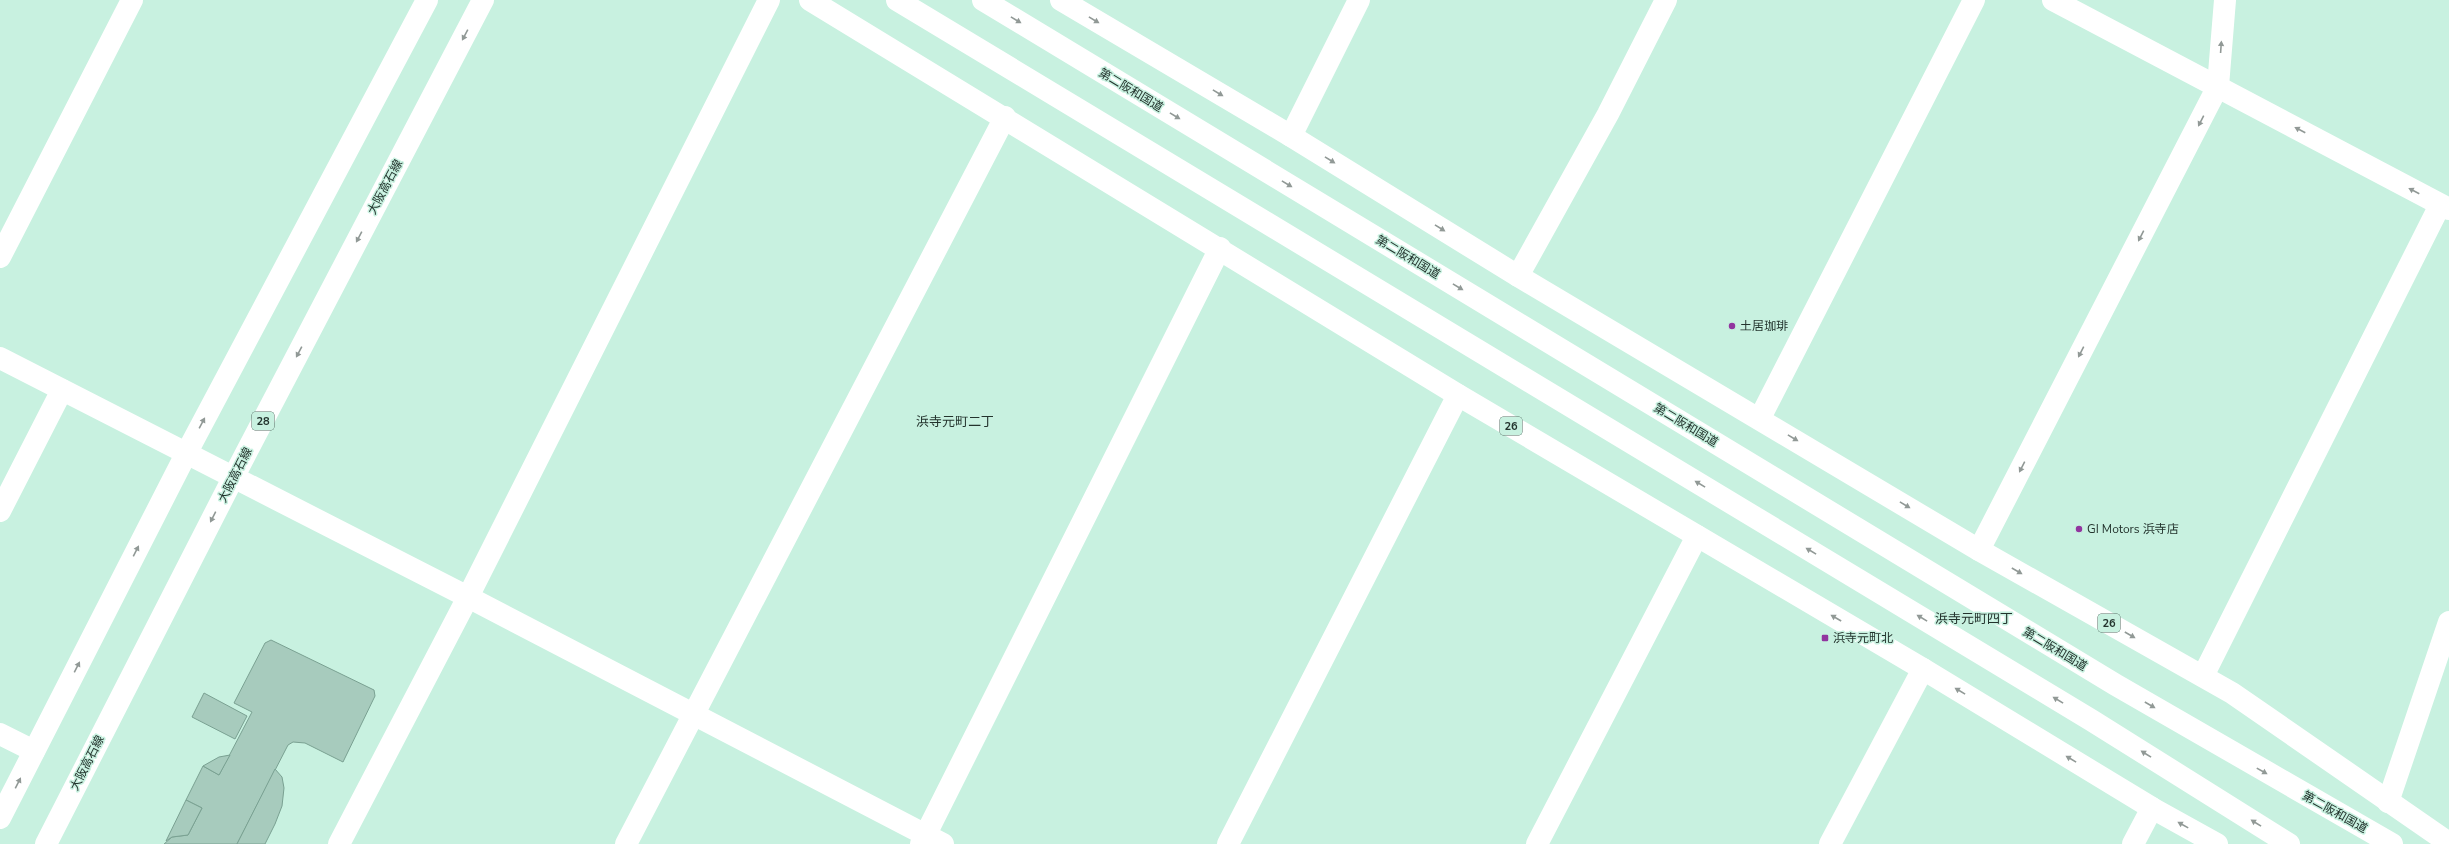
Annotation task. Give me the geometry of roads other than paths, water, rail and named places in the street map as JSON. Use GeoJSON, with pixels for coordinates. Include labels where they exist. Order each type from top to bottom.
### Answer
{"type":"FeatureCollection","features":[{"type":"Feature","properties":{"kind":"main road"},"geometry":{"type":"LineString","coordinates":[[0,257],[132,0]]}},
{"type":"Feature","properties":{"kind":"main road"},"geometry":{"type":"LineString","coordinates":[[0,818],[186,454],[427,0]]}},
{"type":"Feature","properties":{"kind":"main road","name":"大阪高石線"},"geometry":{"type":"LineString","coordinates":[[46,844],[233,478],[482,0]]}},
{"type":"Feature","properties":{"kind":"main road"},"geometry":{"type":"LineString","coordinates":[[339,844],[468,597],[769,0]]}},
{"type":"Feature","properties":{"kind":"main road","name":"26"},"geometry":{"type":"LineString","coordinates":[[810,0],[1220,248],[1458,395],[1922,669],[2152,808],[2217,844]]}},
{"type":"Feature","properties":{"kind":"main road"},"geometry":{"type":"LineString","coordinates":[[897,0],[2091,720],[2289,844]]}},
{"type":"Feature","properties":{"kind":"main road","name":"第二阪和国道"},"geometry":{"type":"LineString","coordinates":[[983,0],[2116,685],[2392,844]]}},
{"type":"Feature","properties":{"kind":"main road"},"geometry":{"type":"LineString","coordinates":[[1291,136],[1359,0]]}},
{"type":"Feature","properties":{"kind":"main road"},"geometry":{"type":"LineString","coordinates":[[1518,276],[1608,114],[1666,0]]}},
{"type":"Feature","properties":{"kind":"main road"},"geometry":{"type":"LineString","coordinates":[[1760,418],[1974,0]]}},
{"type":"Feature","properties":{"kind":"main road"},"geometry":{"type":"LineString","coordinates":[[2053,0],[2444,207],[2203,676]]}},
{"type":"Feature","properties":{"kind":"main road"},"geometry":{"type":"LineString","coordinates":[[1980,550],[2218,86],[2225,0]]}},
{"type":"Feature","properties":{"kind":"main road","name":"26"},"geometry":{"type":"LineString","coordinates":[[1064,1],[1291,136],[1518,276],[1760,418],[1980,550],[2232,693],[2449,843]]}},
{"type":"Feature","properties":{"kind":"main road"},"geometry":{"type":"LineString","coordinates":[[626,844],[692,714],[1005,117]]}},
{"type":"Feature","properties":{"kind":"main road"},"geometry":{"type":"LineString","coordinates":[[0,358],[468,597],[930,841],[1220,248]]}},
{"type":"Feature","properties":{"kind":"main road"},"geometry":{"type":"LineString","coordinates":[[0,511],[62,390]]}},
{"type":"Feature","properties":{"kind":"main road"},"geometry":{"type":"LineString","coordinates":[[1228,844],[1458,395]]}},
{"type":"Feature","properties":{"kind":"main road"},"geometry":{"type":"LineString","coordinates":[[1537,844],[1697,536]]}},
{"type":"Feature","properties":{"kind":"main road"},"geometry":{"type":"LineString","coordinates":[[2388,802],[2449,622]]}},
{"type":"Feature","properties":{"kind":"main road"},"geometry":{"type":"LineString","coordinates":[[1830,844],[1922,669]]}},
{"type":"Feature","properties":{"kind":"main road"},"geometry":{"type":"LineString","coordinates":[[0,734],[34,751]]}},
{"type":"Feature","properties":{"kind":"main road"},"geometry":{"type":"LineString","coordinates":[[2133,844],[2152,808]]}},
{"type":"Feature","properties":{"kind":"place","name":"土居珈琲"},"geometry":{"type":"Point","coordinates":[1732,326]}},
{"type":"Feature","properties":{"kind":"place","name":"GI Motors 浜寺店"},"geometry":{"type":"Point","coordinates":[2079,529]}},
{"type":"Feature","properties":{"kind":"place","name":"浜寺元町北"},"geometry":{"type":"Point","coordinates":[1825,638]}},
{"type":"Feature","properties":{"kind":"district","name":"浜寺元町二丁"},"geometry":{"type":"Point","coordinates":[955,422]}},
{"type":"Feature","properties":{"kind":"district","name":"浜寺元町四丁"},"geometry":{"type":"Point","coordinates":[1974,619]}}]}
